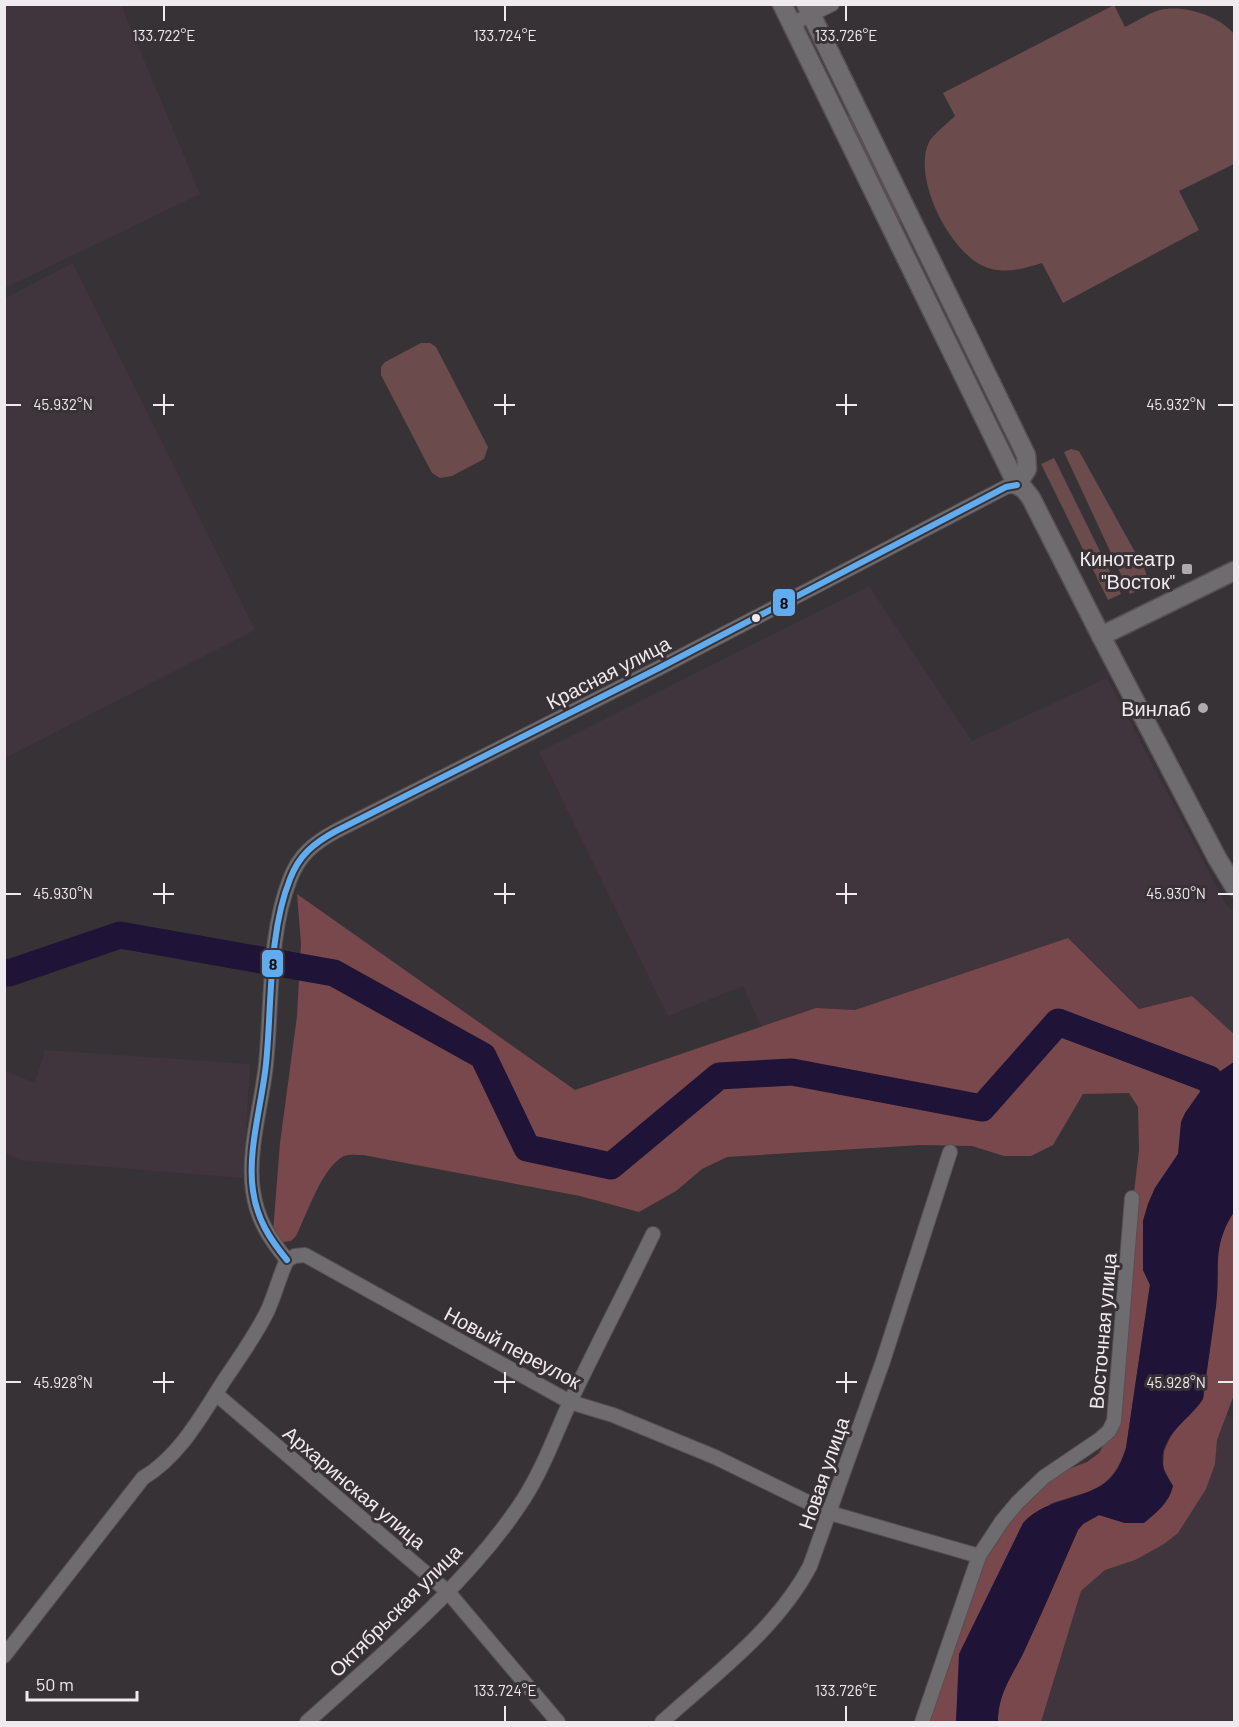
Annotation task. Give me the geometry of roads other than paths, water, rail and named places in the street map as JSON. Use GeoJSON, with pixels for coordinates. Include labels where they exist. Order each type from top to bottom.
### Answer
{"type":"FeatureCollection","features":[{"type":"Feature","properties":{"kind":"street"},"geometry":{"type":"LineString","coordinates":[[782,4],[1017,485],[1024,489],[1031,498],[1216,858],[1234,886]]}},
{"type":"Feature","properties":{"kind":"street"},"geometry":{"type":"LineString","coordinates":[[792,24],[808,10],[832,4]]}},
{"type":"Feature","properties":{"kind":"street"},"geometry":{"type":"LineString","coordinates":[[808,10],[1026,455],[1028,469],[1017,485]]}},
{"type":"Feature","properties":{"kind":"street","name":"Красная улица"},"geometry":{"type":"LineString","coordinates":[[286,1260],[269,1238],[260,1219],[253,1189],[257,1120],[266,1063],[275,944],[289,880],[305,851],[316,842],[680,657],[1006,487],[1017,485]]}},
{"type":"Feature","properties":{"kind":"street"},"geometry":{"type":"LineString","coordinates":[[1101,636],[1234,571]]}},
{"type":"Feature","properties":{"kind":"street","name":"Новая улица"},"geometry":{"type":"LineString","coordinates":[[662,1722],[765,1629],[788,1603],[810,1566],[883,1361],[950,1152]]}},
{"type":"Feature","properties":{"kind":"street","name":"Восточная улица"},"geometry":{"type":"LineString","coordinates":[[922,1722],[979,1556],[1017,1503],[1044,1477],[1100,1439],[1109,1431],[1114,1421],[1132,1198]]}},
{"type":"Feature","properties":{"kind":"street","name":"Октябрьская улица"},"geometry":{"type":"LineString","coordinates":[[307,1722],[448,1592],[523,1501],[539,1474],[570,1402],[653,1234]]}},
{"type":"Feature","properties":{"kind":"street","name":"Новый переулок"},"geometry":{"type":"LineString","coordinates":[[286,1260],[305,1255],[570,1402],[613,1415],[715,1457],[830,1513],[979,1556]]}},
{"type":"Feature","properties":{"kind":"street"},"geometry":{"type":"LineString","coordinates":[[4,1656],[143,1478],[155,1471],[173,1454],[216,1394],[258,1330],[272,1301],[286,1260]]}},
{"type":"Feature","properties":{"kind":"street","name":"Архаринская улица"},"geometry":{"type":"LineString","coordinates":[[216,1394],[448,1592],[558,1722]]}},
{"type":"Feature","properties":{"kind":"waterway"},"geometry":{"type":"LineString","coordinates":[[4,972],[9,973],[120,935],[334,973],[483,1056],[527,1148],[611,1166],[719,1076],[792,1072],[982,1108],[1058,1022],[1209,1079],[1218,1097],[1214,1113]]}},
{"type":"Feature","properties":{"kind":"place","name":"Кинотеатр \"Восток\""},"geometry":{"type":"Point","coordinates":[1187,569]}},
{"type":"Feature","properties":{"kind":"place","name":"Винлаб"},"geometry":{"type":"Point","coordinates":[1203,708]}}]}
